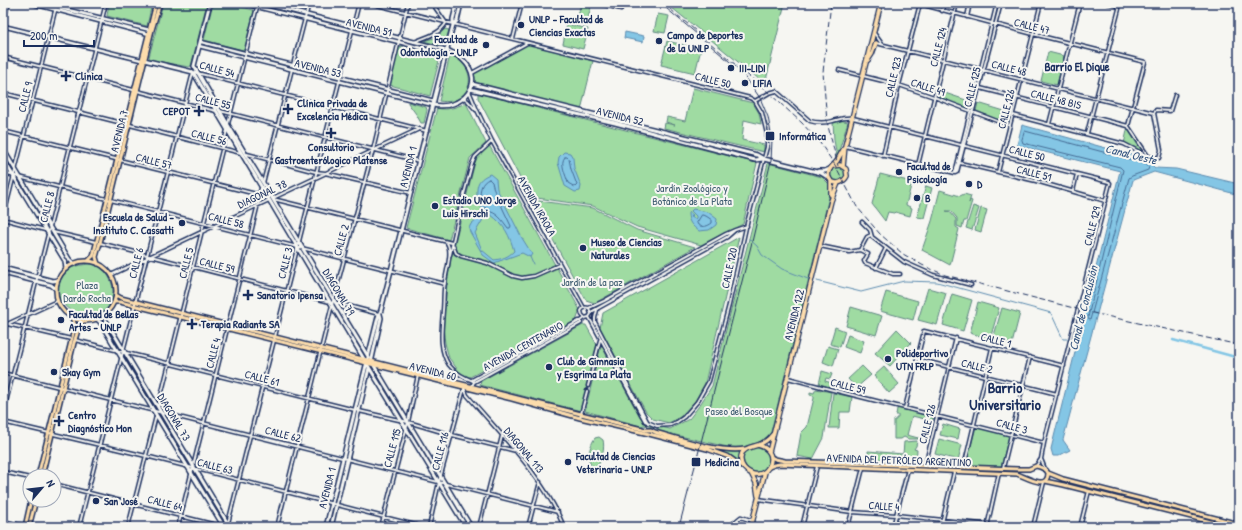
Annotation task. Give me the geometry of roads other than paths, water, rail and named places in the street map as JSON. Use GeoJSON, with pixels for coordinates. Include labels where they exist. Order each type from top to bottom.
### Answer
{"type":"FeatureCollection","features":[{"type":"Feature","properties":{"kind":"highway"},"geometry":{"type":"LineString","coordinates":[[843,167],[845,146],[881,3]]}},
{"type":"Feature","properties":{"kind":"highway"},"geometry":{"type":"LineString","coordinates":[[866,63],[872,54],[876,43]]}},
{"type":"Feature","properties":{"kind":"highway"},"geometry":{"type":"LineString","coordinates":[[832,167],[838,165],[843,167],[847,173],[844,182],[838,183],[830,179],[829,175],[832,167],[838,160],[845,146]]}},
{"type":"Feature","properties":{"kind":"highway","name":"AVENIDA 122"},"geometry":{"type":"LineString","coordinates":[[830,179],[832,187],[831,201]]}},
{"type":"Feature","properties":{"kind":"highway","name":"AVENIDA 122"},"geometry":{"type":"LineString","coordinates":[[769,452],[831,201],[838,183]]}},
{"type":"Feature","properties":{"kind":"highway"},"geometry":{"type":"LineString","coordinates":[[758,445],[769,452],[772,461],[765,471],[757,475],[751,473],[743,467],[741,459],[743,452],[745,449],[767,441],[774,433]]}},
{"type":"Feature","properties":{"kind":"highway"},"geometry":{"type":"LineString","coordinates":[[751,527],[765,471]]}},
{"type":"Feature","properties":{"kind":"highway"},"geometry":{"type":"LineString","coordinates":[[751,473],[756,483],[758,499]]}},
{"type":"Feature","properties":{"kind":"main road","name":"AVENIDA 7"},"geometry":{"type":"LineString","coordinates":[[98,264],[96,257],[98,243],[128,125],[156,3]]}},
{"type":"Feature","properties":{"kind":"main road","name":"AVENIDA 7"},"geometry":{"type":"LineString","coordinates":[[150,32],[160,3]]}},
{"type":"Feature","properties":{"kind":"main road","name":"CALLE 6"},"geometry":{"type":"LineString","coordinates":[[192,72],[210,3]]}},
{"type":"Feature","properties":{"kind":"main road","name":"AVENIDA 1"},"geometry":{"type":"LineString","coordinates":[[326,527],[381,318],[380,314],[446,55],[457,3]]}},
{"type":"Feature","properties":{"kind":"main road","name":"AVENIDA 1"},"geometry":{"type":"LineString","coordinates":[[453,24],[457,21],[461,3]]}},
{"type":"Feature","properties":{"kind":"main road"},"geometry":{"type":"LineString","coordinates":[[434,103],[444,106],[454,104],[464,98],[470,90],[472,84],[472,73],[468,66],[462,58],[447,50]]}},
{"type":"Feature","properties":{"kind":"main road","name":"CALLE 54"},"geometry":{"type":"LineString","coordinates":[[143,60],[192,72]]}},
{"type":"Feature","properties":{"kind":"main road","name":"DIAGONAL 79"},"geometry":{"type":"LineString","coordinates":[[194,66],[263,183],[297,246],[408,422],[471,527]]}},
{"type":"Feature","properties":{"kind":"main road","name":"DIAGONAL 79"},"geometry":{"type":"LineString","coordinates":[[192,72],[261,187],[271,199],[302,248],[332,302]]}},
{"type":"Feature","properties":{"kind":"main road","name":"AVENIDA 52"},"geometry":{"type":"LineString","coordinates":[[472,84],[757,156],[812,171],[824,175],[830,179]]}},
{"type":"Feature","properties":{"kind":"main road","name":"AVENIDA 52"},"geometry":{"type":"LineString","coordinates":[[470,90],[615,123],[755,160],[764,159]]}},
{"type":"Feature","properties":{"kind":"main road"},"geometry":{"type":"LineString","coordinates":[[3,149],[21,178],[49,230],[65,261],[66,269]]}},
{"type":"Feature","properties":{"kind":"main road"},"geometry":{"type":"LineString","coordinates":[[3,159],[49,230],[74,264]]}},
{"type":"Feature","properties":{"kind":"main road","name":"AVENIDA 52"},"geometry":{"type":"LineString","coordinates":[[812,171],[825,171],[832,167]]}},
{"type":"Feature","properties":{"kind":"main road","name":"AVENIDA 7"},"geometry":{"type":"LineString","coordinates":[[88,261],[93,256],[98,243]]}},
{"type":"Feature","properties":{"kind":"main road"},"geometry":{"type":"LineString","coordinates":[[65,261],[69,259]]}},
{"type":"Feature","properties":{"kind":"main road"},"geometry":{"type":"LineString","coordinates":[[40,468],[62,387],[75,325],[72,318],[64,311],[58,300],[56,289],[58,280],[66,269],[74,264],[88,261],[98,264],[111,275],[115,286],[116,295],[114,302],[99,320]]}},
{"type":"Feature","properties":{"kind":"main road"},"geometry":{"type":"LineString","coordinates":[[3,268],[53,281],[58,280]]}},
{"type":"Feature","properties":{"kind":"main road"},"geometry":{"type":"LineString","coordinates":[[3,273],[51,285],[56,289]]}},
{"type":"Feature","properties":{"kind":"main road","name":"AVENIDA 60"},"geometry":{"type":"LineString","coordinates":[[116,295],[120,298],[135,303],[227,327],[464,386],[580,418],[707,449],[728,458],[743,467]]}},
{"type":"Feature","properties":{"kind":"main road","name":"AVENIDA 60"},"geometry":{"type":"LineString","coordinates":[[114,302],[135,303]]}},
{"type":"Feature","properties":{"kind":"main road"},"geometry":{"type":"LineString","coordinates":[[72,318],[83,321],[99,320],[105,319],[105,314]]}},
{"type":"Feature","properties":{"kind":"main road","name":"DIAGONAL 73"},"geometry":{"type":"LineString","coordinates":[[105,319],[122,352],[193,468],[225,526]]}},
{"type":"Feature","properties":{"kind":"main road","name":"DIAGONAL 73"},"geometry":{"type":"LineString","coordinates":[[99,320],[122,352]]}},
{"type":"Feature","properties":{"kind":"main road"},"geometry":{"type":"LineString","coordinates":[[73,340],[83,321]]}},
{"type":"Feature","properties":{"kind":"main road","name":"DIAGONAL 79"},"geometry":{"type":"LineString","coordinates":[[369,362],[406,428],[466,527]]}},
{"type":"Feature","properties":{"kind":"main road","name":"AVENIDA 60"},"geometry":{"type":"LineString","coordinates":[[464,386],[473,384],[581,414],[723,449],[734,451],[745,449]]}},
{"type":"Feature","properties":{"kind":"main road","name":"DIAGONAL 73"},"geometry":{"type":"LineString","coordinates":[[157,411],[191,473],[225,526],[230,527]]}},
{"type":"Feature","properties":{"kind":"main road","name":"AVENIDA 1"},"geometry":{"type":"LineString","coordinates":[[331,527],[348,459],[357,411]]}},
{"type":"Feature","properties":{"kind":"main road"},"geometry":{"type":"LineString","coordinates":[[44,468],[50,434]]}},
{"type":"Feature","properties":{"kind":"main road","name":"AVENIDA DEL PETRÓLEO ARGENTINO"},"geometry":{"type":"LineString","coordinates":[[771,457],[785,461],[964,468],[1029,468]]}},
{"type":"Feature","properties":{"kind":"main road","name":"AVENIDA DEL PETRÓLEO ARGENTINO"},"geometry":{"type":"LineString","coordinates":[[769,467],[780,464],[999,473],[1017,474],[1029,479]]}},
{"type":"Feature","properties":{"kind":"main road"},"geometry":{"type":"LineString","coordinates":[[1231,527],[1089,491],[1044,482],[1036,482],[1029,479],[1027,473],[1029,468],[1036,466],[1063,479],[1239,524]]}},
{"type":"Feature","properties":{"kind":"main road"},"geometry":{"type":"LineString","coordinates":[[1044,482],[1048,478],[1047,472]]}},
{"type":"Feature","properties":{"kind":"main road"},"geometry":{"type":"LineString","coordinates":[[26,527],[30,508]]}},
{"type":"Feature","properties":{"kind":"main road"},"geometry":{"type":"LineString","coordinates":[[26,527],[33,508]]}},
{"type":"Feature","properties":{"kind":"street"},"geometry":{"type":"LineString","coordinates":[[3,22],[8,3]]}},
{"type":"Feature","properties":{"kind":"street"},"geometry":{"type":"LineString","coordinates":[[30,3],[56,8]]}},
{"type":"Feature","properties":{"kind":"street"},"geometry":{"type":"LineString","coordinates":[[40,3],[150,32]]}},
{"type":"Feature","properties":{"kind":"street","name":"CALLE 9"},"geometry":{"type":"LineString","coordinates":[[3,219],[57,3]]}},
{"type":"Feature","properties":{"kind":"street","name":"CALLE 8"},"geometry":{"type":"LineString","coordinates":[[3,414],[106,3]]}},
{"type":"Feature","properties":{"kind":"street","name":"AVENIDA 51"},"geometry":{"type":"LineString","coordinates":[[241,3],[446,55]]}},
{"type":"Feature","properties":{"kind":"street","name":"AVENIDA 51"},"geometry":{"type":"LineString","coordinates":[[259,3],[447,50]]}},
{"type":"Feature","properties":{"kind":"street","name":"CALLE 5"},"geometry":{"type":"LineString","coordinates":[[128,527],[259,3]]}},
{"type":"Feature","properties":{"kind":"street"},"geometry":{"type":"LineString","coordinates":[[263,183],[309,3]]}},
{"type":"Feature","properties":{"kind":"street","name":"CALLE 3"},"geometry":{"type":"LineString","coordinates":[[225,526],[250,434],[359,3]]}},
{"type":"Feature","properties":{"kind":"street","name":"CALLE 50"},"geometry":{"type":"LineString","coordinates":[[369,3],[750,98],[755,101],[773,91],[776,91],[810,122],[832,122],[845,117],[852,118],[962,144],[1110,183]]}},
{"type":"Feature","properties":{"kind":"street","name":"CALLE 2"},"geometry":{"type":"LineString","coordinates":[[277,527],[332,302],[373,150],[408,3]]}},
{"type":"Feature","properties":{"kind":"street"},"geometry":{"type":"LineString","coordinates":[[414,42],[434,35],[444,28],[446,23],[432,3]]}},
{"type":"Feature","properties":{"kind":"street"},"geometry":{"type":"LineString","coordinates":[[513,39],[522,3]]}},
{"type":"Feature","properties":{"kind":"street"},"geometry":{"type":"LineString","coordinates":[[597,3],[621,9]]}},
{"type":"Feature","properties":{"kind":"street","name":"CALLE 47"},"geometry":{"type":"LineString","coordinates":[[916,3],[1145,62],[1133,108]]}},
{"type":"Feature","properties":{"kind":"street"},"geometry":{"type":"LineString","coordinates":[[942,10],[944,3]]}},
{"type":"Feature","properties":{"kind":"street","name":"CALLE 124"},"geometry":{"type":"LineString","coordinates":[[918,164],[958,3]]}},
{"type":"Feature","properties":{"kind":"street"},"geometry":{"type":"LineString","coordinates":[[967,17],[970,3]]}},
{"type":"Feature","properties":{"kind":"street","name":"CALLE 125"},"geometry":{"type":"LineString","coordinates":[[959,162],[962,144],[997,3]]}},
{"type":"Feature","properties":{"kind":"street","name":"CALLE 125"},"geometry":{"type":"LineString","coordinates":[[918,164],[956,173],[974,112],[1001,3]]}},
{"type":"Feature","properties":{"kind":"street","name":"CALLE 126"},"geometry":{"type":"LineString","coordinates":[[998,172],[1041,3]]}},
{"type":"Feature","properties":{"kind":"street"},"geometry":{"type":"LineString","coordinates":[[1049,124],[1059,90],[1080,3]]}},
{"type":"Feature","properties":{"kind":"street"},"geometry":{"type":"LineString","coordinates":[[1087,134],[1118,7],[1107,3]]}},
{"type":"Feature","properties":{"kind":"street","name":"CALLE 123"},"geometry":{"type":"LineString","coordinates":[[883,156],[907,50],[920,4]]}},
{"type":"Feature","properties":{"kind":"street","name":"CALLE 54"},"geometry":{"type":"LineString","coordinates":[[3,26],[143,60]]}},
{"type":"Feature","properties":{"kind":"street"},"geometry":{"type":"LineString","coordinates":[[874,33],[883,45]]}},
{"type":"Feature","properties":{"kind":"street","name":"CALLE 48"},"geometry":{"type":"LineString","coordinates":[[872,39],[876,43],[883,45],[1154,113]]}},
{"type":"Feature","properties":{"kind":"street","name":"AVENIDA 53"},"geometry":{"type":"LineString","coordinates":[[201,42],[340,77],[434,103]]}},
{"type":"Feature","properties":{"kind":"street"},"geometry":{"type":"LineString","coordinates":[[472,73],[527,42]]}},
{"type":"Feature","properties":{"kind":"street","name":"AVENIDA 53"},"geometry":{"type":"LineString","coordinates":[[199,46],[339,82],[434,103]]}},
{"type":"Feature","properties":{"kind":"street","name":"CALLE 55"},"geometry":{"type":"LineString","coordinates":[[3,57],[419,161]]}},
{"type":"Feature","properties":{"kind":"street","name":"CALLE 49"},"geometry":{"type":"LineString","coordinates":[[839,70],[934,96],[1010,126]]}},
{"type":"Feature","properties":{"kind":"street","name":"CALLE 54"},"geometry":{"type":"LineString","coordinates":[[192,72],[427,131]]}},
{"type":"Feature","properties":{"kind":"street","name":"CALLE 6"},"geometry":{"type":"LineString","coordinates":[[79,527],[192,72]]}},
{"type":"Feature","properties":{"kind":"street","name":"CALLE 48 BIS"},"geometry":{"type":"LineString","coordinates":[[980,88],[1128,126]]}},
{"type":"Feature","properties":{"kind":"street","name":"AVENIDA IRAOLA"},"geometry":{"type":"LineString","coordinates":[[470,90],[477,110],[492,141],[584,308]]}},
{"type":"Feature","properties":{"kind":"street","name":"CALLE 56"},"geometry":{"type":"LineString","coordinates":[[3,93],[222,149],[411,193]]}},
{"type":"Feature","properties":{"kind":"street"},"geometry":{"type":"LineString","coordinates":[[1012,115],[1124,144],[1148,156],[1160,158],[1161,150],[1154,113],[1156,110],[1170,111],[1175,95]]}},
{"type":"Feature","properties":{"kind":"street","name":"AVENIDA IRAOLA"},"geometry":{"type":"LineString","coordinates":[[464,98],[477,110]]}},
{"type":"Feature","properties":{"kind":"street","name":"CALLE 120"},"geometry":{"type":"LineString","coordinates":[[648,423],[657,426],[670,425],[684,417],[691,410],[709,381],[767,147],[767,134],[762,113],[755,101]]}},
{"type":"Feature","properties":{"kind":"street"},"geometry":{"type":"LineString","coordinates":[[1133,108],[1128,126],[1148,156]]}},
{"type":"Feature","properties":{"kind":"street","name":"DIAGONAL 78"},"geometry":{"type":"LineString","coordinates":[[111,275],[419,129]]}},
{"type":"Feature","properties":{"kind":"street","name":"CALLE 57"},"geometry":{"type":"LineString","coordinates":[[3,131],[256,194]]}},
{"type":"Feature","properties":{"kind":"street"},"geometry":{"type":"LineString","coordinates":[[473,384],[472,380],[456,372],[444,354],[442,343],[444,284],[450,255],[452,252],[452,243],[472,164],[476,157],[492,141]]}},
{"type":"Feature","properties":{"kind":"street"},"geometry":{"type":"LineString","coordinates":[[845,146],[918,164]]}},
{"type":"Feature","properties":{"kind":"street","name":"CALLE 51"},"geometry":{"type":"LineString","coordinates":[[959,162],[1106,200]]}},
{"type":"Feature","properties":{"kind":"street"},"geometry":{"type":"LineString","coordinates":[[1036,181],[1040,165]]}},
{"type":"Feature","properties":{"kind":"street","name":"CALLE 58"},"geometry":{"type":"LineString","coordinates":[[3,173],[444,284]]}},
{"type":"Feature","properties":{"kind":"street"},"geometry":{"type":"LineString","coordinates":[[1073,191],[1077,174]]}},
{"type":"Feature","properties":{"kind":"street","name":"CALLE 129"},"geometry":{"type":"LineString","coordinates":[[1036,466],[1041,459],[1110,183]]}},
{"type":"Feature","properties":{"kind":"street"},"geometry":{"type":"LineString","coordinates":[[256,194],[260,192],[261,187]]}},
{"type":"Feature","properties":{"kind":"street","name":"CALLE 4"},"geometry":{"type":"LineString","coordinates":[[178,527],[258,205],[259,199],[256,194]]}},
{"type":"Feature","properties":{"kind":"street"},"geometry":{"type":"LineString","coordinates":[[271,199],[452,243]]}},
{"type":"Feature","properties":{"kind":"street","name":"CALLE 59"},"geometry":{"type":"LineString","coordinates":[[3,219],[380,314]]}},
{"type":"Feature","properties":{"kind":"street"},"geometry":{"type":"LineString","coordinates":[[862,222],[870,230],[871,235],[904,262],[933,275],[971,285]]}},
{"type":"Feature","properties":{"kind":"street"},"geometry":{"type":"LineString","coordinates":[[589,317],[586,318],[581,314],[581,311],[584,308],[589,308],[726,234],[747,225]]}},
{"type":"Feature","properties":{"kind":"street"},"geometry":{"type":"LineString","coordinates":[[648,423],[641,414],[600,339],[589,317],[591,312],[727,237],[734,230]]}},
{"type":"Feature","properties":{"kind":"street"},"geometry":{"type":"LineString","coordinates":[[860,250],[867,237],[871,235]]}},
{"type":"Feature","properties":{"kind":"street"},"geometry":{"type":"LineString","coordinates":[[447,242],[450,255]]}},
{"type":"Feature","properties":{"kind":"street"},"geometry":{"type":"LineString","coordinates":[[452,243],[456,253],[461,256],[487,263],[513,276],[522,278],[534,276],[560,265]]}},
{"type":"Feature","properties":{"kind":"street"},"geometry":{"type":"LineString","coordinates":[[820,246],[849,252],[860,250],[868,254],[864,262],[893,274],[900,274]]}},
{"type":"Feature","properties":{"kind":"street"},"geometry":{"type":"LineString","coordinates":[[876,268],[886,248]]}},
{"type":"Feature","properties":{"kind":"street"},"geometry":{"type":"LineString","coordinates":[[3,326],[58,300]]}},
{"type":"Feature","properties":{"kind":"street"},"geometry":{"type":"LineString","coordinates":[[589,308],[591,312]]}},
{"type":"Feature","properties":{"kind":"street"},"geometry":{"type":"LineString","coordinates":[[598,308],[594,318],[595,322],[648,423]]}},
{"type":"Feature","properties":{"kind":"street","name":"AVENIDA CENTENARIO"},"geometry":{"type":"LineString","coordinates":[[472,380],[586,318]]}},
{"type":"Feature","properties":{"kind":"street","name":"AVENIDA CENTENARIO"},"geometry":{"type":"LineString","coordinates":[[473,384],[581,323],[581,321]]}},
{"type":"Feature","properties":{"kind":"street","name":"CALLE 61"},"geometry":{"type":"LineString","coordinates":[[3,323],[169,363],[357,411],[408,422],[516,451]]}},
{"type":"Feature","properties":{"kind":"street","name":"CALLE 1"},"geometry":{"type":"LineString","coordinates":[[916,359],[924,331],[1064,366]]}},
{"type":"Feature","properties":{"kind":"street","name":"CALLE 126"},"geometry":{"type":"LineString","coordinates":[[925,466],[956,338]]}},
{"type":"Feature","properties":{"kind":"street"},"geometry":{"type":"LineString","coordinates":[[588,386],[600,339]]}},
{"type":"Feature","properties":{"kind":"street"},"geometry":{"type":"LineString","coordinates":[[964,468],[992,348]]}},
{"type":"Feature","properties":{"kind":"street"},"geometry":{"type":"LineString","coordinates":[[1003,468],[1030,357]]}},
{"type":"Feature","properties":{"kind":"street"},"geometry":{"type":"LineString","coordinates":[[905,408],[916,359]]}},
{"type":"Feature","properties":{"kind":"street","name":"CALLE 2"},"geometry":{"type":"LineString","coordinates":[[916,359],[1057,394]]}},
{"type":"Feature","properties":{"kind":"street","name":"CALLE 62"},"geometry":{"type":"LineString","coordinates":[[3,373],[558,512]]}},
{"type":"Feature","properties":{"kind":"street","name":"CALLE 115"},"geometry":{"type":"LineString","coordinates":[[380,527],[408,422],[418,375]]}},
{"type":"Feature","properties":{"kind":"street","name":"CALLE 116"},"geometry":{"type":"LineString","coordinates":[[429,527],[466,378]]}},
{"type":"Feature","properties":{"kind":"street","name":"CALLE 59"},"geometry":{"type":"LineString","coordinates":[[787,378],[905,408]]}},
{"type":"Feature","properties":{"kind":"street","name":"DIAGONAL 113"},"geometry":{"type":"LineString","coordinates":[[464,386],[468,395],[516,451],[540,482],[558,512],[564,527]]}},
{"type":"Feature","properties":{"kind":"street"},"geometry":{"type":"LineString","coordinates":[[580,418],[587,391]]}},
{"type":"Feature","properties":{"kind":"street","name":"CALLE 3"},"geometry":{"type":"LineString","coordinates":[[905,408],[1044,443]]}},
{"type":"Feature","properties":{"kind":"street","name":"CALLE 63"},"geometry":{"type":"LineString","coordinates":[[3,422],[146,456],[423,527]]}},
{"type":"Feature","properties":{"kind":"street"},"geometry":{"type":"LineString","coordinates":[[479,527],[502,436]]}},
{"type":"Feature","properties":{"kind":"street"},"geometry":{"type":"LineString","coordinates":[[1041,459],[1047,472]]}},
{"type":"Feature","properties":{"kind":"street"},"geometry":{"type":"LineString","coordinates":[[802,527],[817,466]]}},
{"type":"Feature","properties":{"kind":"street"},"geometry":{"type":"LineString","coordinates":[[848,527],[863,468]]}},
{"type":"Feature","properties":{"kind":"street"},"geometry":{"type":"LineString","coordinates":[[893,527],[908,470]]}},
{"type":"Feature","properties":{"kind":"street"},"geometry":{"type":"LineString","coordinates":[[3,472],[22,476]]}},
{"type":"Feature","properties":{"kind":"street"},"geometry":{"type":"LineString","coordinates":[[941,527],[954,472]]}},
{"type":"Feature","properties":{"kind":"street"},"geometry":{"type":"LineString","coordinates":[[987,526],[999,473]]}},
{"type":"Feature","properties":{"kind":"street"},"geometry":{"type":"LineString","coordinates":[[528,527],[540,482]]}},
{"type":"Feature","properties":{"kind":"street"},"geometry":{"type":"LineString","coordinates":[[1033,527],[1044,482]]}},
{"type":"Feature","properties":{"kind":"street","name":"CALLE 64"},"geometry":{"type":"LineString","coordinates":[[62,486],[225,526]]}},
{"type":"Feature","properties":{"kind":"street"},"geometry":{"type":"LineString","coordinates":[[1080,527],[1089,491]]}},
{"type":"Feature","properties":{"kind":"street","name":"CALLE 4"},"geometry":{"type":"LineString","coordinates":[[758,499],[852,512],[1010,527]]}},
{"type":"Feature","properties":{"kind":"street"},"geometry":{"type":"LineString","coordinates":[[729,527],[741,517],[753,520]]}},
{"type":"Feature","properties":{"kind":"street"},"geometry":{"type":"LineString","coordinates":[[3,521],[26,527]]}},
{"type":"Feature","properties":{"kind":"water"},"geometry":{"type":"Polygon","coordinates":[[[625,32],[644,36],[643,42],[624,38],[625,32]]]}},
{"type":"Feature","properties":{"kind":"water"},"geometry":{"type":"Polygon","coordinates":[[[1022,125],[1146,159],[1155,168],[1176,169],[1239,184],[1239,195],[1154,172],[1133,180],[1063,440],[1070,450],[1058,456],[1053,456],[1051,449],[1120,171],[1017,145],[1022,125]]]}},
{"type":"Feature","properties":{"kind":"water"},"geometry":{"type":"Polygon","coordinates":[[[564,152],[570,153],[573,158],[574,168],[581,186],[580,191],[575,192],[565,186],[558,163],[559,157],[564,152]]]}},
{"type":"Feature","properties":{"kind":"water"},"geometry":{"type":"Polygon","coordinates":[[[490,174],[496,179],[497,189],[522,238],[532,254],[530,257],[522,253],[494,263],[483,255],[470,232],[469,228],[471,224],[483,214],[481,205],[477,202],[477,192],[479,182],[485,176],[490,174]],[[491,215],[485,216],[475,233],[482,250],[494,260],[505,257],[514,251],[511,240],[506,231],[491,215]]]}},
{"type":"Feature","properties":{"kind":"water"},"geometry":{"type":"Polygon","coordinates":[[[693,209],[708,212],[717,219],[716,225],[709,230],[699,231],[692,225],[689,219],[689,212],[693,215],[691,217],[696,218],[691,211],[693,209]]]}},
{"type":"Feature","properties":{"kind":"waterway"},"geometry":{"type":"LineString","coordinates":[[749,239],[757,246],[762,255],[782,269],[808,279]]}},
{"type":"Feature","properties":{"kind":"waterway"},"geometry":{"type":"LineString","coordinates":[[530,257],[533,264]]}},
{"type":"Feature","properties":{"kind":"waterway","name":"Canal de Conclusión"},"geometry":{"type":"LineString","coordinates":[[817,281],[861,292],[904,281],[937,282],[1051,313],[1063,339],[1069,339]]}},
{"type":"Feature","properties":{"kind":"waterway"},"geometry":{"type":"LineString","coordinates":[[1173,340],[1239,358]]}},
{"type":"Feature","properties":{"kind":"tram line"},"geometry":{"type":"LineString","coordinates":[[660,3],[742,72],[760,98],[768,117],[772,139],[771,161],[751,246],[679,527]]}},
{"type":"Feature","properties":{"kind":"railway"},"geometry":{"type":"LineString","coordinates":[[663,3],[802,123],[820,143],[835,165],[857,207],[880,234],[903,254],[922,265],[945,275],[1097,314],[1239,345]]}},
{"type":"Feature","properties":{"kind":"railway"},"geometry":{"type":"LineString","coordinates":[[831,3],[823,72],[827,122],[838,166]]}},
{"type":"Feature","properties":{"kind":"place","name":"UNLP - Facultad de Ciencias Exactas"},"geometry":{"type":"Point","coordinates":[521,25]}},
{"type":"Feature","properties":{"kind":"place","name":"Campo de Deportes de la UNLP"},"geometry":{"type":"Point","coordinates":[659,41]}},
{"type":"Feature","properties":{"kind":"place","name":"Facultad de Odontología - UNLP"},"geometry":{"type":"Point","coordinates":[486,45]}},
{"type":"Feature","properties":{"kind":"place","name":"III-LIDI"},"geometry":{"type":"Point","coordinates":[731,68]}},
{"type":"Feature","properties":{"kind":"place","name":"Clinica"},"geometry":{"type":"Point","coordinates":[66,76]}},
{"type":"Feature","properties":{"kind":"place","name":"LIFIA"},"geometry":{"type":"Point","coordinates":[745,83]}},
{"type":"Feature","properties":{"kind":"place","name":"Clínica Privada de Excelencia Médica"},"geometry":{"type":"Point","coordinates":[288,109]}},
{"type":"Feature","properties":{"kind":"place","name":"CEPOT"},"geometry":{"type":"Point","coordinates":[199,111]}},
{"type":"Feature","properties":{"kind":"place","name":"Consultorio Gastroenterólogico Platense"},"geometry":{"type":"Point","coordinates":[331,133]}},
{"type":"Feature","properties":{"kind":"place","name":"Informática"},"geometry":{"type":"Point","coordinates":[770,136]}},
{"type":"Feature","properties":{"kind":"place","name":"Facultad de Psicología"},"geometry":{"type":"Point","coordinates":[899,172]}},
{"type":"Feature","properties":{"kind":"place","name":"D"},"geometry":{"type":"Point","coordinates":[969,184]}},
{"type":"Feature","properties":{"kind":"place","name":"B"},"geometry":{"type":"Point","coordinates":[917,198]}},
{"type":"Feature","properties":{"kind":"place","name":"Estadio UNO Jorge Luis Hirschi"},"geometry":{"type":"Point","coordinates":[435,206]}},
{"type":"Feature","properties":{"kind":"place","name":"Escuela de Salud - Instituto C. Cassatti"},"geometry":{"type":"Point","coordinates":[182,223]}},
{"type":"Feature","properties":{"kind":"place","name":"Museo de Ciencias Naturales"},"geometry":{"type":"Point","coordinates":[583,248]}},
{"type":"Feature","properties":{"kind":"place","name":"Sanatorio Ipensa"},"geometry":{"type":"Point","coordinates":[248,295]}},
{"type":"Feature","properties":{"kind":"place","name":"Facultad de Bellas Artes - UNLP"},"geometry":{"type":"Point","coordinates":[61,320]}},
{"type":"Feature","properties":{"kind":"place","name":"Terapia Radiante SA"},"geometry":{"type":"Point","coordinates":[192,324]}},
{"type":"Feature","properties":{"kind":"place","name":"Polideportivo UTN FRLP"},"geometry":{"type":"Point","coordinates":[888,359]}},
{"type":"Feature","properties":{"kind":"place","name":"Club de Gimnasia y Esgrima La Plata"},"geometry":{"type":"Point","coordinates":[549,367]}},
{"type":"Feature","properties":{"kind":"place","name":"Skay Gym"},"geometry":{"type":"Point","coordinates":[54,372]}},
{"type":"Feature","properties":{"kind":"place","name":"Centro Diagnóstico Mon"},"geometry":{"type":"Point","coordinates":[59,421]}},
{"type":"Feature","properties":{"kind":"place","name":"Facultad de Ciencias Veterinaria - UNLP"},"geometry":{"type":"Point","coordinates":[568,462]}},
{"type":"Feature","properties":{"kind":"place","name":"Medicina"},"geometry":{"type":"Point","coordinates":[696,462]}},
{"type":"Feature","properties":{"kind":"place","name":"San José"},"geometry":{"type":"Point","coordinates":[96,501]}},
{"type":"Feature","properties":{"kind":"district","name":"Barrio El Dique"},"geometry":{"type":"Point","coordinates":[1077,66]}},
{"type":"Feature","properties":{"kind":"district","name":"Barrio Universitario"},"geometry":{"type":"Point","coordinates":[1005,396]}},
{"type":"Feature","properties":{"kind":"water label","name":"Canal Oeste"},"geometry":{"type":"Point","coordinates":[1131,154]}},
{"type":"Feature","properties":{"kind":"park label","name":"Jardín Zoológico y Botánico de La Plata"},"geometry":{"type":"Point","coordinates":[692,194]}},
{"type":"Feature","properties":{"kind":"park label","name":"Jardín de la paz"},"geometry":{"type":"Point","coordinates":[592,282]}},
{"type":"Feature","properties":{"kind":"park label","name":"Plaza Dardo Rocha"},"geometry":{"type":"Point","coordinates":[87,291]}},
{"type":"Feature","properties":{"kind":"park label","name":"Paseo del Bosque"},"geometry":{"type":"Point","coordinates":[739,411]}}]}
